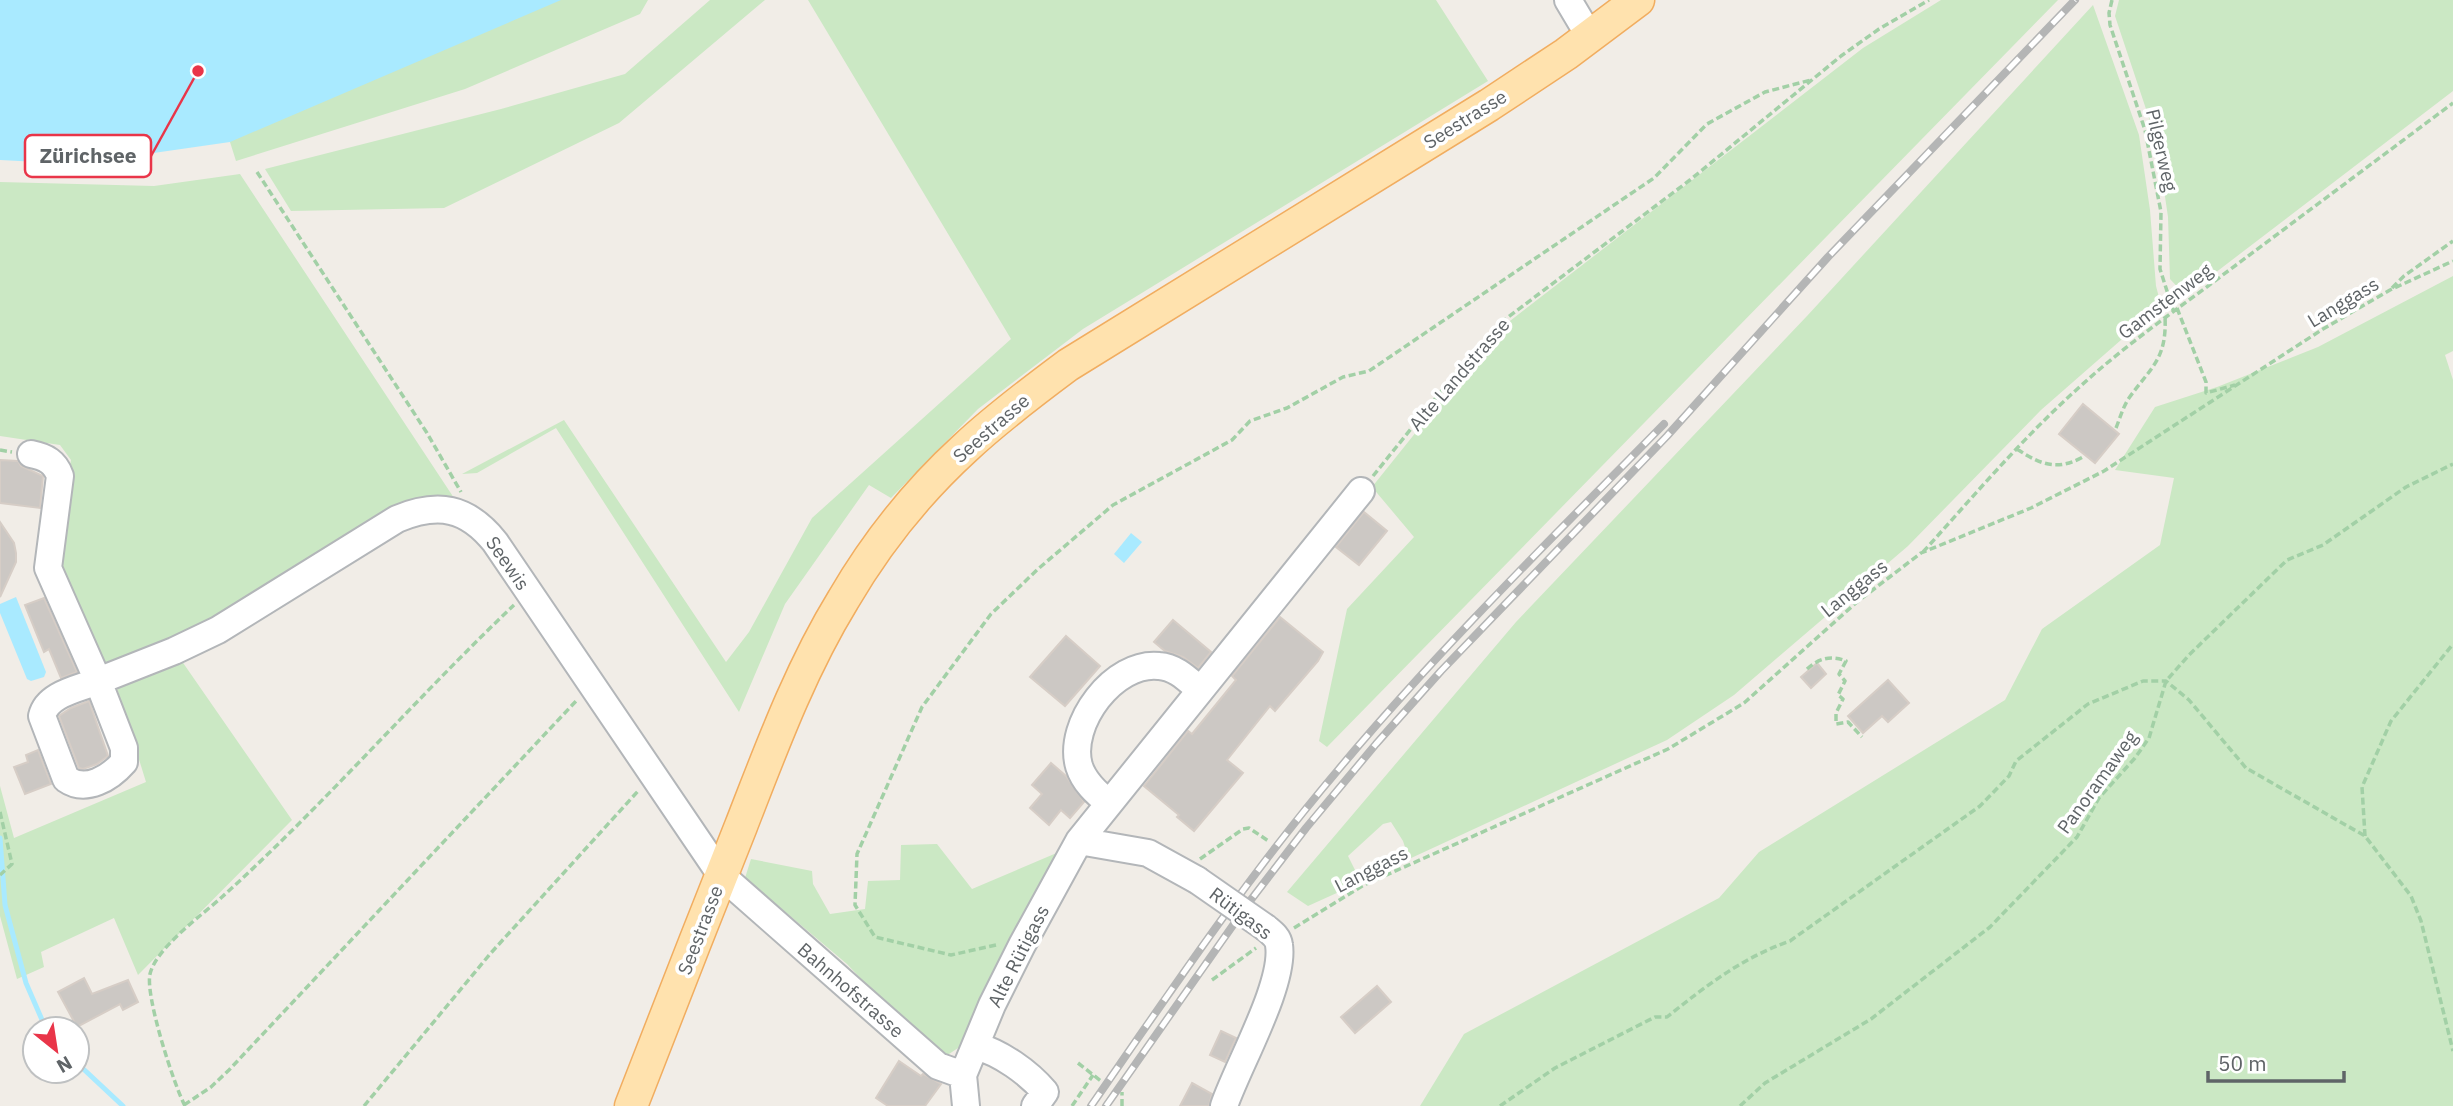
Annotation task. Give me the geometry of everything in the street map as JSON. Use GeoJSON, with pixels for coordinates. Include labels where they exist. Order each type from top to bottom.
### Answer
{"type":"FeatureCollection","features":[{"type":"Feature","properties":{"kind":"main road","name":"Seestrasse"},"geometry":{"type":"LineString","coordinates":[[631,1106],[784,717],[812,654],[843,598],[906,512],[963,449],[1068,365],[1489,105],[1590,37],[1638,0]]}},
{"type":"Feature","properties":{"kind":"street"},"geometry":{"type":"LineString","coordinates":[[1568,0],[1590,37]]}},
{"type":"Feature","properties":{"kind":"street","name":"Seewis"},"geometry":{"type":"LineString","coordinates":[[31,454],[49,460],[60,476],[48,568],[105,678],[174,651],[218,630],[380,528],[404,516],[425,510],[449,510],[468,517],[479,524],[495,542],[590,686],[721,875]]}},
{"type":"Feature","properties":{"kind":"street"},"geometry":{"type":"LineString","coordinates":[[1079,841],[1361,491]]}},
{"type":"Feature","properties":{"kind":"street"},"geometry":{"type":"LineString","coordinates":[[1109,803],[1088,784],[1078,763],[1078,737],[1095,700],[1116,680],[1131,672],[1158,665],[1178,672],[1200,690]]}},
{"type":"Feature","properties":{"kind":"street","name":"Rütigass"},"geometry":{"type":"LineString","coordinates":[[1079,841],[1127,840],[1148,853],[1196,873],[1270,937],[1279,962],[1274,984],[1224,1106]]}},
{"type":"Feature","properties":{"kind":"street","name":"Alte Rütigass"},"geometry":{"type":"LineString","coordinates":[[963,1075],[992,1005],[1079,841]]}},
{"type":"Feature","properties":{"kind":"street","name":"Bahnhofstrasse"},"geometry":{"type":"LineString","coordinates":[[721,875],[938,1066],[963,1075]]}},
{"type":"Feature","properties":{"kind":"street"},"geometry":{"type":"LineString","coordinates":[[976,1046],[998,1055],[1037,1083],[1045,1092],[1035,1106]]}},
{"type":"Feature","properties":{"kind":"street"},"geometry":{"type":"LineString","coordinates":[[963,1075],[966,1106]]}},
{"type":"Feature","properties":{"kind":"path","name":"Alte Landstrasse"},"geometry":{"type":"LineString","coordinates":[[1361,491],[1468,358],[1503,321],[1690,180],[1860,42],[1928,0]]}},
{"type":"Feature","properties":{"kind":"path","name":"Pilgerweg"},"geometry":{"type":"LineString","coordinates":[[2112,0],[2110,25],[2145,130],[2159,195],[2160,269],[2206,382],[2206,393],[2238,385]]}},
{"type":"Feature","properties":{"kind":"path"},"geometry":{"type":"LineString","coordinates":[[1001,944],[951,955],[875,937],[855,905],[857,854],[922,707],[991,614],[1038,569],[1113,505],[1232,440],[1250,421],[1287,408],[1343,377],[1369,371],[1654,178],[1707,124],[1772,89],[1811,80]]}},
{"type":"Feature","properties":{"kind":"path","name":"Gamstenweg"},"geometry":{"type":"LineString","coordinates":[[1922,553],[2017,449],[2073,393],[2165,316],[2453,103]]}},
{"type":"Feature","properties":{"kind":"path"},"geometry":{"type":"LineString","coordinates":[[257,172],[427,433],[479,524]]}},
{"type":"Feature","properties":{"kind":"path"},"geometry":{"type":"LineString","coordinates":[[2390,290],[2404,276],[2453,241]]}},
{"type":"Feature","properties":{"kind":"path","name":"Langgass"},"geometry":{"type":"LineString","coordinates":[[1212,980],[1270,937],[1292,929],[1364,885],[1668,749],[1744,703],[1857,601],[1922,553],[2031,508],[2104,471],[2323,329],[2390,290],[2453,261]]}},
{"type":"Feature","properties":{"kind":"path"},"geometry":{"type":"LineString","coordinates":[[2116,428],[2125,405],[2153,369],[2161,354],[2165,343],[2165,316]]}},
{"type":"Feature","properties":{"kind":"path"},"geometry":{"type":"LineString","coordinates":[[2017,449],[2046,466],[2065,465],[2083,457]]}},
{"type":"Feature","properties":{"kind":"path","name":"Panoramaweg"},"geometry":{"type":"LineString","coordinates":[[1740,1106],[1765,1083],[1871,1019],[1990,927],[2077,837],[2099,799],[2135,758],[2149,737],[2166,681],[2189,655],[2287,560],[2323,545],[2406,487],[2453,464]]}},
{"type":"Feature","properties":{"kind":"path"},"geometry":{"type":"LineString","coordinates":[[528,592],[469,646],[270,853],[189,926],[157,961],[150,974],[151,991],[172,1078],[185,1105],[229,1070],[590,686]]}},
{"type":"Feature","properties":{"kind":"path"},"geometry":{"type":"LineString","coordinates":[[2365,836],[2361,787],[2391,721],[2453,644]]}},
{"type":"Feature","properties":{"kind":"path"},"geometry":{"type":"LineString","coordinates":[[1807,670],[1816,662],[1835,657],[1846,661],[1839,674],[1845,681],[1838,695],[1843,699],[1836,713],[1836,724],[1848,722],[1862,737]]}},
{"type":"Feature","properties":{"kind":"path"},"geometry":{"type":"LineString","coordinates":[[1500,1106],[1555,1068],[1655,1017],[1667,1017],[1729,970],[1760,952],[1790,940],[1980,806],[2009,776],[2016,761],[2088,704],[2143,681],[2166,681],[2189,700],[2246,768],[2365,836],[2411,896],[2416,908],[2453,1051]]}},
{"type":"Feature","properties":{"kind":"path"},"geometry":{"type":"LineString","coordinates":[[364,1106],[490,954],[653,776]]}},
{"type":"Feature","properties":{"kind":"path"},"geometry":{"type":"LineString","coordinates":[[0,812],[12,864],[0,875]]}},
{"type":"Feature","properties":{"kind":"path"},"geometry":{"type":"LineString","coordinates":[[1196,873],[1203,855],[1243,829],[1249,828],[1270,842]]}},
{"type":"Feature","properties":{"kind":"path"},"geometry":{"type":"LineString","coordinates":[[1078,1063],[1101,1081]]}},
{"type":"Feature","properties":{"kind":"path"},"geometry":{"type":"LineString","coordinates":[[1072,1106],[1093,1075]]}},
{"type":"Feature","properties":{"kind":"path"},"geometry":{"type":"LineString","coordinates":[[1122,1092],[1122,1106]]}},
{"type":"Feature","properties":{"kind":"green space"},"geometry":{"type":"Polygon","coordinates":[[[483,0],[648,0],[640,14],[465,89],[236,161],[230,142],[232,132],[483,0]]]}},
{"type":"Feature","properties":{"kind":"green space"},"geometry":{"type":"Polygon","coordinates":[[[710,0],[765,0],[619,123],[444,208],[291,211],[265,169],[501,109],[625,74],[710,0]]]}},
{"type":"Feature","properties":{"kind":"green space"},"geometry":{"type":"Polygon","coordinates":[[[808,0],[1436,0],[1488,81],[1083,329],[978,409],[891,498],[869,485],[785,604],[739,712],[556,428],[477,473],[462,474],[564,420],[726,662],[749,632],[812,518],[1011,339],[808,0]]]}},
{"type":"Feature","properties":{"kind":"green space"},"geometry":{"type":"Polygon","coordinates":[[[1941,0],[2058,0],[1327,747],[1319,741],[1347,609],[1414,537],[1372,487],[1497,331],[1863,48],[1941,0]]]}},
{"type":"Feature","properties":{"kind":"green space"},"geometry":{"type":"Polygon","coordinates":[[[2119,0],[2453,0],[2453,91],[2184,294],[2170,279],[2168,217],[2157,142],[2115,16],[2119,0]]]}},
{"type":"Feature","properties":{"kind":"green space"},"geometry":{"type":"Polygon","coordinates":[[[2093,5],[2139,135],[2150,210],[2156,286],[2161,305],[2041,410],[1908,546],[1734,695],[1667,740],[1409,859],[1403,841],[1391,822],[1383,824],[1348,856],[1361,882],[1308,906],[1287,892],[1516,622],[1807,316],[2093,5]]]}},
{"type":"Feature","properties":{"kind":"green space"},"geometry":{"type":"Polygon","coordinates":[[[240,174],[454,498],[407,505],[179,657],[292,820],[138,975],[114,918],[41,952],[44,967],[17,979],[0,916],[0,786],[14,838],[146,782],[116,685],[56,556],[71,460],[60,445],[0,436],[0,182],[154,186],[240,174]]]}},
{"type":"Feature","properties":{"kind":"green space"},"geometry":{"type":"Polygon","coordinates":[[[2453,276],[2453,351],[2445,355],[2453,380],[2453,1106],[1420,1106],[1464,1034],[1719,898],[1759,852],[2005,700],[2042,629],[2160,545],[2174,478],[2115,470],[2155,407],[2217,387],[2318,347],[2453,276]]]}},
{"type":"Feature","properties":{"kind":"green space"},"geometry":{"type":"Polygon","coordinates":[[[937,844],[972,889],[1066,849],[1014,942],[961,1046],[946,1056],[915,1036],[847,964],[745,878],[751,859],[812,871],[813,884],[830,914],[865,909],[868,881],[900,880],[901,845],[937,844]]]}},
{"type":"Feature","properties":{"kind":"water"},"geometry":{"type":"Polygon","coordinates":[[[0,0],[561,0],[230,142],[77,164],[0,160],[0,0]]]}},
{"type":"Feature","properties":{"kind":"water"},"geometry":{"type":"Polygon","coordinates":[[[1131,533],[1142,542],[1124,563],[1114,554],[1131,533]]]}},
{"type":"Feature","properties":{"kind":"water"},"geometry":{"type":"Polygon","coordinates":[[[16,597],[46,672],[44,677],[31,681],[27,679],[0,613],[0,604],[16,597]]]}},
{"type":"Feature","properties":{"kind":"building"},"geometry":{"type":"Polygon","coordinates":[[[2083,404],[2119,434],[2095,463],[2059,434],[2083,404]]]}},
{"type":"Feature","properties":{"kind":"building"},"geometry":{"type":"Polygon","coordinates":[[[0,460],[18,461],[21,466],[43,476],[40,508],[0,503],[0,460]]]}},
{"type":"Feature","properties":{"kind":"building"},"geometry":{"type":"Polygon","coordinates":[[[1364,512],[1387,531],[1359,565],[1336,547],[1364,512]]]}},
{"type":"Feature","properties":{"kind":"building"},"geometry":{"type":"Polygon","coordinates":[[[0,522],[14,543],[16,562],[0,597],[0,522]]]}},
{"type":"Feature","properties":{"kind":"building"},"geometry":{"type":"Polygon","coordinates":[[[44,598],[77,672],[61,678],[49,649],[44,652],[25,605],[44,598]]]}},
{"type":"Feature","properties":{"kind":"building"},"geometry":{"type":"Polygon","coordinates":[[[1280,617],[1323,652],[1275,711],[1270,706],[1227,760],[1243,773],[1194,831],[1144,786],[1188,731],[1192,734],[1236,680],[1232,676],[1280,617]]]}},
{"type":"Feature","properties":{"kind":"building"},"geometry":{"type":"Polygon","coordinates":[[[1173,620],[1211,652],[1198,668],[1183,657],[1165,651],[1154,642],[1173,620]]]}},
{"type":"Feature","properties":{"kind":"building"},"geometry":{"type":"Polygon","coordinates":[[[1066,636],[1100,666],[1065,706],[1030,677],[1066,636]]]}},
{"type":"Feature","properties":{"kind":"building"},"geometry":{"type":"Polygon","coordinates":[[[1817,663],[1826,674],[1811,688],[1801,677],[1817,663]]]}},
{"type":"Feature","properties":{"kind":"building"},"geometry":{"type":"Polygon","coordinates":[[[1888,680],[1909,703],[1888,722],[1882,716],[1863,733],[1848,716],[1888,680]]]}},
{"type":"Feature","properties":{"kind":"building"},"geometry":{"type":"Polygon","coordinates":[[[89,701],[108,756],[83,769],[79,768],[59,716],[89,701]]]}},
{"type":"Feature","properties":{"kind":"building"},"geometry":{"type":"Polygon","coordinates":[[[38,750],[51,784],[25,794],[14,767],[28,762],[26,755],[38,750]]]}},
{"type":"Feature","properties":{"kind":"building"},"geometry":{"type":"Polygon","coordinates":[[[1051,763],[1066,776],[1084,802],[1070,818],[1061,810],[1049,825],[1030,808],[1042,794],[1032,785],[1051,763]]]}},
{"type":"Feature","properties":{"kind":"building"},"geometry":{"type":"Polygon","coordinates":[[[84,978],[92,994],[128,980],[138,1002],[123,1010],[120,1004],[91,1020],[91,1015],[70,1015],[58,992],[84,978]]]}},
{"type":"Feature","properties":{"kind":"building"},"geometry":{"type":"Polygon","coordinates":[[[1377,986],[1391,1002],[1355,1033],[1341,1017],[1377,986]]]}},
{"type":"Feature","properties":{"kind":"building"},"geometry":{"type":"Polygon","coordinates":[[[1221,1031],[1236,1038],[1225,1062],[1210,1055],[1221,1031]]]}},
{"type":"Feature","properties":{"kind":"building"},"geometry":{"type":"Polygon","coordinates":[[[899,1061],[921,1076],[923,1074],[941,1084],[925,1106],[888,1106],[876,1098],[899,1061]]]}},
{"type":"Feature","properties":{"kind":"building"},"geometry":{"type":"Polygon","coordinates":[[[1192,1083],[1212,1094],[1209,1106],[1180,1106],[1192,1083]]]}},
{"type":"Feature","properties":{"kind":"waterway"},"geometry":{"type":"LineString","coordinates":[[0,838],[5,905],[26,983],[40,1015]]}},
{"type":"Feature","properties":{"kind":"waterway"},"geometry":{"type":"LineString","coordinates":[[91,1076],[123,1106]]}},
{"type":"Feature","properties":{"kind":"railway"},"geometry":{"type":"LineString","coordinates":[[1106,1106],[1250,901],[1376,744],[1441,671],[1667,436],[1828,257],[2075,0]]}},
{"type":"Feature","properties":{"kind":"railway"},"geometry":{"type":"LineString","coordinates":[[1091,1106],[1241,893],[1338,770],[1457,637],[1664,424]]}},
{"type":"Feature","properties":{"kind":"place","name":"Zürichsee"},"geometry":{"type":"Point","coordinates":[198,71]}}]}
